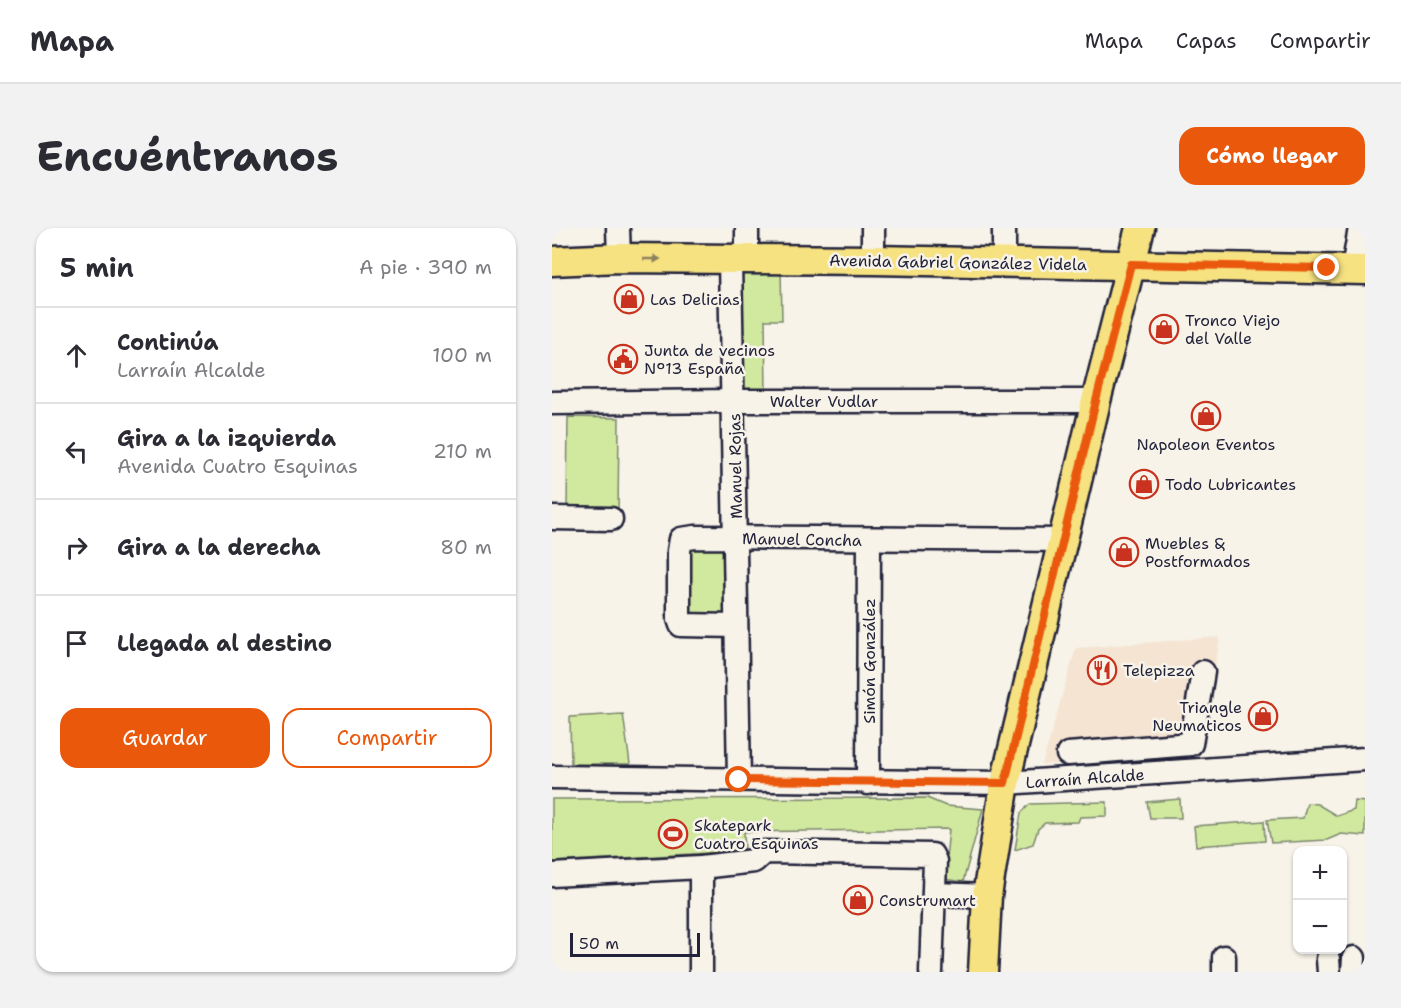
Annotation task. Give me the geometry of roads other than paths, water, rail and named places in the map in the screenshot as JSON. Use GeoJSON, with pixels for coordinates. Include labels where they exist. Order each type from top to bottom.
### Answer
{"type":"FeatureCollection","features":[{"type":"Feature","properties":{"kind":"main road"},"geometry":{"type":"LineString","coordinates":[[983,972],[987,896],[1005,783],[1096,401],[1140,228]]}},
{"type":"Feature","properties":{"kind":"main road","name":"Avenida Gabriel González Videla"},"geometry":{"type":"LineString","coordinates":[[552,261],[619,258],[873,260],[1359,269]]}},
{"type":"Feature","properties":{"kind":"street"},"geometry":{"type":"LineString","coordinates":[[618,228],[619,258]]}},
{"type":"Feature","properties":{"kind":"street","name":"Manuel Rojas"},"geometry":{"type":"LineString","coordinates":[[739,780],[734,401],[739,259],[747,228]]}},
{"type":"Feature","properties":{"kind":"street"},"geometry":{"type":"LineString","coordinates":[[873,228],[873,260]]}},
{"type":"Feature","properties":{"kind":"street"},"geometry":{"type":"LineString","coordinates":[[1004,264],[1005,228]]}},
{"type":"Feature","properties":{"kind":"street"},"geometry":{"type":"LineString","coordinates":[[1359,228],[1359,269]]}},
{"type":"Feature","properties":{"kind":"street","name":"Walter Vudlar"},"geometry":{"type":"LineString","coordinates":[[552,403],[1096,401]]}},
{"type":"Feature","properties":{"kind":"street"},"geometry":{"type":"LineString","coordinates":[[552,518],[611,519]]}},
{"type":"Feature","properties":{"kind":"street","name":"Manuel Concha"},"geometry":{"type":"LineString","coordinates":[[736,626],[681,626],[679,619],[681,539],[694,537],[1064,540]]}},
{"type":"Feature","properties":{"kind":"street","name":"Simón González"},"geometry":{"type":"LineString","coordinates":[[868,783],[869,540]]}},
{"type":"Feature","properties":{"kind":"street"},"geometry":{"type":"LineString","coordinates":[[1187,771],[1203,672]]}},
{"type":"Feature","properties":{"kind":"street"},"geometry":{"type":"LineString","coordinates":[[1068,754],[1191,744]]}},
{"type":"Feature","properties":{"kind":"street","name":"Larraín Alcalde"},"geometry":{"type":"LineString","coordinates":[[552,777],[868,783],[1005,783],[1365,759]]}},
{"type":"Feature","properties":{"kind":"street"},"geometry":{"type":"LineString","coordinates":[[552,875],[701,867],[754,861],[764,852],[932,855],[935,861],[931,972]]}},
{"type":"Feature","properties":{"kind":"street"},"geometry":{"type":"LineString","coordinates":[[701,867],[701,972]]}},
{"type":"Feature","properties":{"kind":"street"},"geometry":{"type":"LineString","coordinates":[[934,894],[987,896]]}},
{"type":"Feature","properties":{"kind":"place","name":"Las Delicias"},"geometry":{"type":"Point","coordinates":[629,299]}},
{"type":"Feature","properties":{"kind":"place","name":"Tronco Viejo del Valle"},"geometry":{"type":"Point","coordinates":[1164,329]}},
{"type":"Feature","properties":{"kind":"place","name":"Junta de vecinos N°13 España"},"geometry":{"type":"Point","coordinates":[623,359]}},
{"type":"Feature","properties":{"kind":"place","name":"Napoleon Eventos"},"geometry":{"type":"Point","coordinates":[1206,416]}},
{"type":"Feature","properties":{"kind":"place","name":"Todo Lubricantes"},"geometry":{"type":"Point","coordinates":[1144,484]}},
{"type":"Feature","properties":{"kind":"place","name":"Muebles & Postformados"},"geometry":{"type":"Point","coordinates":[1124,552]}},
{"type":"Feature","properties":{"kind":"place","name":"Telepizza"},"geometry":{"type":"Point","coordinates":[1102,670]}},
{"type":"Feature","properties":{"kind":"place","name":"Triangle Neumaticos"},"geometry":{"type":"Point","coordinates":[1263,716]}},
{"type":"Feature","properties":{"kind":"place","name":"Skatepark Cuatro Esquinas"},"geometry":{"type":"Point","coordinates":[673,834]}},
{"type":"Feature","properties":{"kind":"place","name":"Construmart"},"geometry":{"type":"Point","coordinates":[858,900]}}]}
